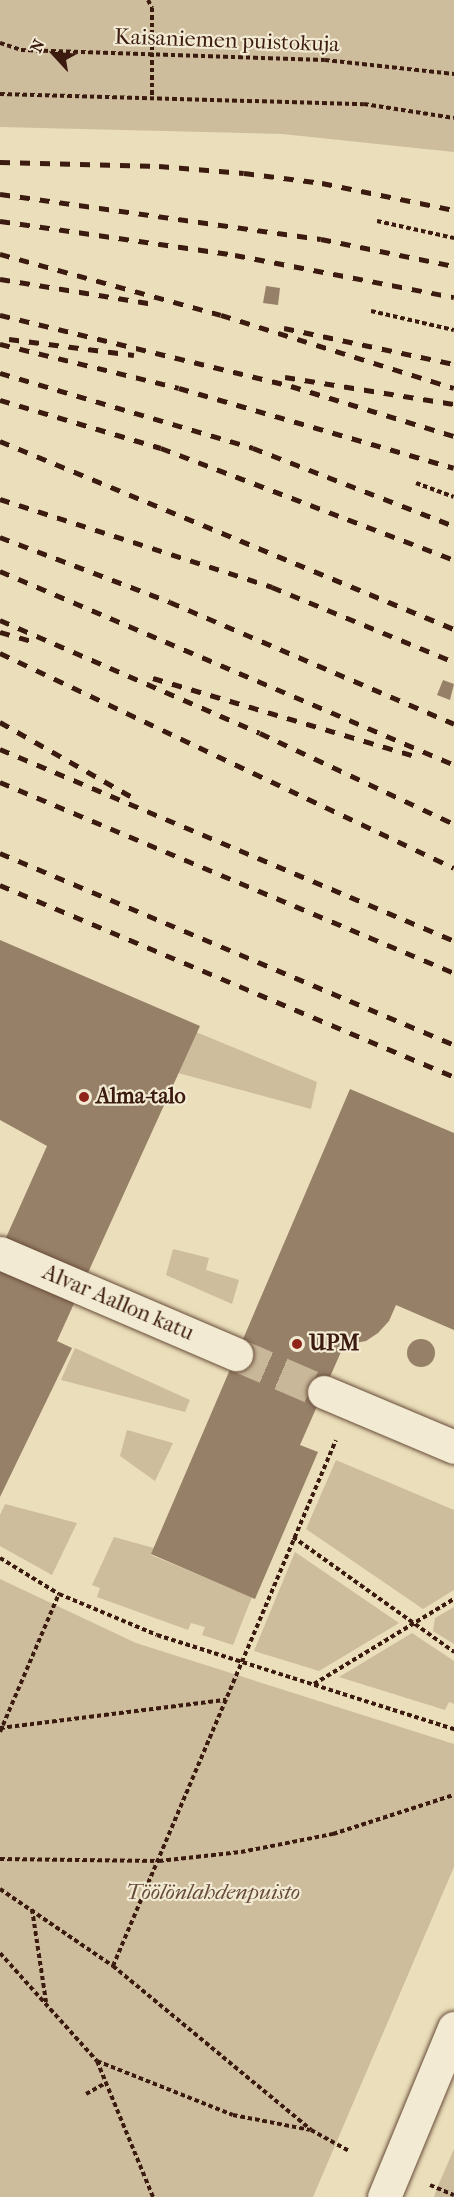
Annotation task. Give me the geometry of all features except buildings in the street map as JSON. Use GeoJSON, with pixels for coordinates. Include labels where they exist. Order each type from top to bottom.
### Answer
{"type":"FeatureCollection","features":[{"type":"Feature","properties":{"kind":"street","name":"Alvar Aallon katu"},"geometry":{"type":"LineString","coordinates":[[0,1253],[236,1354]]}},
{"type":"Feature","properties":{"kind":"street"},"geometry":{"type":"LineString","coordinates":[[324,1392],[454,1447]]}},
{"type":"Feature","properties":{"kind":"street"},"geometry":{"type":"LineString","coordinates":[[384,2197],[454,2028]]}},
{"type":"Feature","properties":{"kind":"path"},"geometry":{"type":"LineString","coordinates":[[148,0],[153,55],[152,95]]}},
{"type":"Feature","properties":{"kind":"path","name":"Kaisaniemen puistokuja"},"geometry":{"type":"LineString","coordinates":[[0,44],[21,50],[326,60],[454,74]]}},
{"type":"Feature","properties":{"kind":"path"},"geometry":{"type":"LineString","coordinates":[[0,94],[152,95],[364,104],[454,118]]}},
{"type":"Feature","properties":{"kind":"path"},"geometry":{"type":"LineString","coordinates":[[377,221],[454,238]]}},
{"type":"Feature","properties":{"kind":"path"},"geometry":{"type":"LineString","coordinates":[[371,311],[454,330]]}},
{"type":"Feature","properties":{"kind":"path"},"geometry":{"type":"LineString","coordinates":[[416,483],[454,497]]}},
{"type":"Feature","properties":{"kind":"path"},"geometry":{"type":"LineString","coordinates":[[113,1966],[336,1440]]}},
{"type":"Feature","properties":{"kind":"path"},"geometry":{"type":"LineString","coordinates":[[293,1537],[454,1652]]}},
{"type":"Feature","properties":{"kind":"path"},"geometry":{"type":"LineString","coordinates":[[0,1558],[59,1594],[157,1635],[454,1729]]}},
{"type":"Feature","properties":{"kind":"path"},"geometry":{"type":"LineString","coordinates":[[1,1729],[59,1594]]}},
{"type":"Feature","properties":{"kind":"path"},"geometry":{"type":"LineString","coordinates":[[314,1684],[454,1599]]}},
{"type":"Feature","properties":{"kind":"path"},"geometry":{"type":"LineString","coordinates":[[1,1729],[227,1700]]}},
{"type":"Feature","properties":{"kind":"path"},"geometry":{"type":"LineString","coordinates":[[0,1859],[159,1861],[242,1852],[333,1834],[454,1795]]}},
{"type":"Feature","properties":{"kind":"path"},"geometry":{"type":"LineString","coordinates":[[0,1889],[32,1908],[113,1966],[311,2130],[349,2151]]}},
{"type":"Feature","properties":{"kind":"path"},"geometry":{"type":"LineString","coordinates":[[32,1908],[46,2003]]}},
{"type":"Feature","properties":{"kind":"path"},"geometry":{"type":"LineString","coordinates":[[0,1953],[97,2061],[153,2197]]}},
{"type":"Feature","properties":{"kind":"path"},"geometry":{"type":"LineString","coordinates":[[97,2061],[232,2115],[311,2130]]}},
{"type":"Feature","properties":{"kind":"path"},"geometry":{"type":"LineString","coordinates":[[86,2094],[106,2083]]}},
{"type":"Feature","properties":{"kind":"path"},"geometry":{"type":"LineString","coordinates":[[427,2184],[454,2195]]}},
{"type":"Feature","properties":{"kind":"green space"},"geometry":{"type":"Polygon","coordinates":[[[0,0],[454,0],[454,152],[282,134],[0,127],[0,0]]]}},
{"type":"Feature","properties":{"kind":"green space"},"geometry":{"type":"Polygon","coordinates":[[[196,1032],[317,1082],[311,1109],[178,1073],[196,1032]]]}},
{"type":"Feature","properties":{"kind":"green space"},"geometry":{"type":"Polygon","coordinates":[[[173,1249],[209,1258],[206,1270],[239,1280],[232,1304],[166,1275],[173,1249]]]}},
{"type":"Feature","properties":{"kind":"green space"},"geometry":{"type":"Polygon","coordinates":[[[75,1348],[190,1400],[185,1412],[61,1380],[75,1348]]]}},
{"type":"Feature","properties":{"kind":"green space"},"geometry":{"type":"Polygon","coordinates":[[[127,1430],[173,1443],[155,1481],[120,1456],[127,1430]]]}},
{"type":"Feature","properties":{"kind":"green space"},"geometry":{"type":"Polygon","coordinates":[[[336,1460],[454,1510],[454,1590],[423,1609],[306,1529],[336,1460]]]}},
{"type":"Feature","properties":{"kind":"green space"},"geometry":{"type":"Polygon","coordinates":[[[5,1504],[77,1523],[52,1575],[0,1546],[0,1515],[5,1504]]]}},
{"type":"Feature","properties":{"kind":"green space"},"geometry":{"type":"Polygon","coordinates":[[[114,1537],[154,1548],[151,1555],[252,1597],[233,1645],[202,1635],[205,1627],[191,1623],[188,1630],[97,1597],[100,1588],[92,1585],[114,1537]]]}},
{"type":"Feature","properties":{"kind":"green space"},"geometry":{"type":"Polygon","coordinates":[[[295,1552],[399,1623],[319,1671],[254,1651],[295,1552]]]}},
{"type":"Feature","properties":{"kind":"green space","name":"Töölönlahdenpuisto"},"geometry":{"type":"Polygon","coordinates":[[[0,1579],[136,1643],[454,1744],[454,1867],[313,2197],[0,2197],[0,1579]]]}},
{"type":"Feature","properties":{"kind":"green space"},"geometry":{"type":"Polygon","coordinates":[[[454,1607],[454,1644],[433,1631],[435,1618],[454,1607]]]}},
{"type":"Feature","properties":{"kind":"green space"},"geometry":{"type":"Polygon","coordinates":[[[412,1633],[454,1661],[454,1704],[449,1702],[445,1710],[339,1677],[412,1633]]]}},
{"type":"Feature","properties":{"kind":"green space"},"geometry":{"type":"Polygon","coordinates":[[[454,2149],[454,2197],[434,2197],[437,2188],[454,2149]]]}},
{"type":"Feature","properties":{"kind":"tunnel"},"geometry":{"type":"LineString","coordinates":[[236,1354],[324,1392]]}},
{"type":"Feature","properties":{"kind":"railway"},"geometry":{"type":"LineString","coordinates":[[0,162],[159,166],[244,173],[322,183],[454,210]]}},
{"type":"Feature","properties":{"kind":"railway"},"geometry":{"type":"LineString","coordinates":[[0,194],[321,239],[454,266]]}},
{"type":"Feature","properties":{"kind":"railway"},"geometry":{"type":"LineString","coordinates":[[0,221],[235,255],[454,297]]}},
{"type":"Feature","properties":{"kind":"railway"},"geometry":{"type":"LineString","coordinates":[[0,254],[221,315],[454,388]]}},
{"type":"Feature","properties":{"kind":"railway"},"geometry":{"type":"LineString","coordinates":[[0,279],[154,304]]}},
{"type":"Feature","properties":{"kind":"railway"},"geometry":{"type":"LineString","coordinates":[[0,315],[291,386],[454,436]]}},
{"type":"Feature","properties":{"kind":"railway"},"geometry":{"type":"LineString","coordinates":[[284,328],[454,364]]}},
{"type":"Feature","properties":{"kind":"railway"},"geometry":{"type":"LineString","coordinates":[[9,339],[134,355]]}},
{"type":"Feature","properties":{"kind":"railway"},"geometry":{"type":"LineString","coordinates":[[0,344],[179,388],[454,468]]}},
{"type":"Feature","properties":{"kind":"railway"},"geometry":{"type":"LineString","coordinates":[[0,373],[253,448],[454,526]]}},
{"type":"Feature","properties":{"kind":"railway"},"geometry":{"type":"LineString","coordinates":[[285,377],[454,404]]}},
{"type":"Feature","properties":{"kind":"railway"},"geometry":{"type":"LineString","coordinates":[[0,400],[161,448],[454,560]]}},
{"type":"Feature","properties":{"kind":"railway"},"geometry":{"type":"LineString","coordinates":[[0,441],[454,629]]}},
{"type":"Feature","properties":{"kind":"railway"},"geometry":{"type":"LineString","coordinates":[[0,499],[272,587],[454,662]]}},
{"type":"Feature","properties":{"kind":"railway"},"geometry":{"type":"LineString","coordinates":[[0,537],[170,602],[454,724]]}},
{"type":"Feature","properties":{"kind":"railway"},"geometry":{"type":"LineString","coordinates":[[0,571],[454,765]]}},
{"type":"Feature","properties":{"kind":"railway"},"geometry":{"type":"LineString","coordinates":[[0,620],[260,733],[454,824]]}},
{"type":"Feature","properties":{"kind":"railway"},"geometry":{"type":"LineString","coordinates":[[0,632],[35,642]]}},
{"type":"Feature","properties":{"kind":"railway"},"geometry":{"type":"LineString","coordinates":[[0,653],[454,868]]}},
{"type":"Feature","properties":{"kind":"railway"},"geometry":{"type":"LineString","coordinates":[[153,678],[414,756]]}},
{"type":"Feature","properties":{"kind":"railway"},"geometry":{"type":"LineString","coordinates":[[0,722],[132,797]]}},
{"type":"Feature","properties":{"kind":"railway"},"geometry":{"type":"LineString","coordinates":[[0,749],[454,941]]}},
{"type":"Feature","properties":{"kind":"railway"},"geometry":{"type":"LineString","coordinates":[[0,782],[454,973]]}},
{"type":"Feature","properties":{"kind":"railway"},"geometry":{"type":"LineString","coordinates":[[0,853],[454,1045]]}},
{"type":"Feature","properties":{"kind":"railway"},"geometry":{"type":"LineString","coordinates":[[0,885],[454,1077]]}},
{"type":"Feature","properties":{"kind":"place","name":"Alma-talo"},"geometry":{"type":"Point","coordinates":[84,1097]}},
{"type":"Feature","properties":{"kind":"place","name":"UPM"},"geometry":{"type":"Point","coordinates":[297,1344]}}]}
